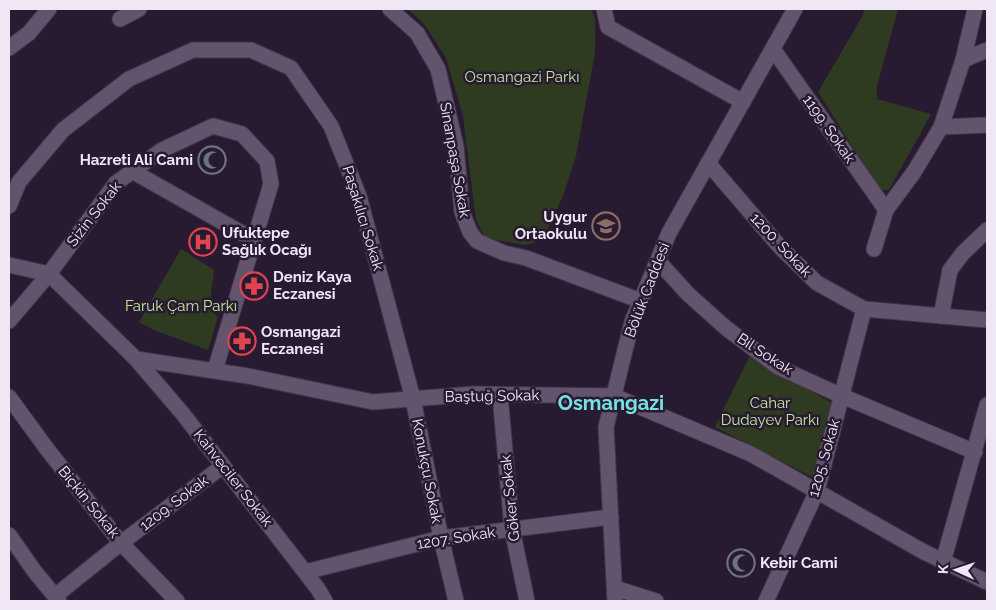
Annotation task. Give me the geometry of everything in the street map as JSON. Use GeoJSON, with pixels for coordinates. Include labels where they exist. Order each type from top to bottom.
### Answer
{"type":"FeatureCollection","features":[{"type":"Feature","properties":{"kind":"street"},"geometry":{"type":"LineString","coordinates":[[9,48],[29,32],[49,9]]}},
{"type":"Feature","properties":{"kind":"street"},"geometry":{"type":"LineString","coordinates":[[120,19],[139,9]]}},
{"type":"Feature","properties":{"kind":"street","name":"Sinanpaşa Sokak"},"geometry":{"type":"LineString","coordinates":[[390,9],[417,33],[438,69],[456,146],[462,212],[470,232],[477,241],[504,253],[526,258],[641,301]]}},
{"type":"Feature","properties":{"kind":"street"},"geometry":{"type":"LineString","coordinates":[[604,9],[608,26],[743,102]]}},
{"type":"Feature","properties":{"kind":"street","name":"Bölük Caddesi"},"geometry":{"type":"LineString","coordinates":[[615,594],[606,427],[632,322],[669,233],[795,9]]}},
{"type":"Feature","properties":{"kind":"street"},"geometry":{"type":"LineString","coordinates":[[874,249],[886,210],[914,172],[941,127],[963,60],[974,9]]}},
{"type":"Feature","properties":{"kind":"street","name":"1199. Sokak"},"geometry":{"type":"LineString","coordinates":[[773,49],[886,210]]}},
{"type":"Feature","properties":{"kind":"street","name":"Paşakılıcı Sokak"},"geometry":{"type":"LineString","coordinates":[[10,198],[19,182],[63,130],[129,79],[193,50],[251,50],[291,68],[331,126],[359,196],[413,399]]}},
{"type":"Feature","properties":{"kind":"street"},"geometry":{"type":"LineString","coordinates":[[963,60],[987,50]]}},
{"type":"Feature","properties":{"kind":"street"},"geometry":{"type":"LineString","coordinates":[[941,127],[987,125]]}},
{"type":"Feature","properties":{"kind":"street","name":"Sizin Sokak"},"geometry":{"type":"LineString","coordinates":[[9,321],[49,274],[116,183],[162,150],[213,126],[242,134],[267,161],[271,184],[215,370]]}},
{"type":"Feature","properties":{"kind":"street","name":"1200. Sokak"},"geometry":{"type":"LineString","coordinates":[[708,164],[781,248],[817,283],[864,309],[987,320]]}},
{"type":"Feature","properties":{"kind":"street"},"geometry":{"type":"LineString","coordinates":[[132,171],[254,240]]}},
{"type":"Feature","properties":{"kind":"street"},"geometry":{"type":"LineString","coordinates":[[941,316],[950,270],[962,253],[987,230]]}},
{"type":"Feature","properties":{"kind":"street","name":"Bil Sokak"},"geometry":{"type":"LineString","coordinates":[[658,261],[688,294],[726,328],[778,367],[975,452]]}},
{"type":"Feature","properties":{"kind":"street"},"geometry":{"type":"LineString","coordinates":[[9,265],[49,274]]}},
{"type":"Feature","properties":{"kind":"street","name":"Kahveciler Sokak"},"geometry":{"type":"LineString","coordinates":[[49,274],[136,359],[184,414],[318,589],[325,601]]}},
{"type":"Feature","properties":{"kind":"street","name":"1205. Sokak"},"geometry":{"type":"LineString","coordinates":[[766,601],[817,491],[864,309]]}},
{"type":"Feature","properties":{"kind":"street","name":"Baştuğ Sokak"},"geometry":{"type":"LineString","coordinates":[[136,359],[215,370],[373,402],[474,394],[614,396],[752,454],[943,562],[987,582]]}},
{"type":"Feature","properties":{"kind":"street","name":"Göker Sokak"},"geometry":{"type":"LineString","coordinates":[[500,395],[512,529],[527,601]]}},
{"type":"Feature","properties":{"kind":"street","name":"Biçkin Sokak"},"geometry":{"type":"LineString","coordinates":[[9,397],[46,449],[121,542],[177,601]]}},
{"type":"Feature","properties":{"kind":"street","name":"Konukçu Sokak"},"geometry":{"type":"LineString","coordinates":[[413,399],[441,538],[456,601]]}},
{"type":"Feature","properties":{"kind":"street"},"geometry":{"type":"LineString","coordinates":[[943,562],[987,405]]}},
{"type":"Feature","properties":{"kind":"street","name":"1209. Sokak"},"geometry":{"type":"LineString","coordinates":[[57,599],[121,542],[223,466]]}},
{"type":"Feature","properties":{"kind":"street","name":"1207. Sokak"},"geometry":{"type":"LineString","coordinates":[[305,572],[441,538],[611,516]]}},
{"type":"Feature","properties":{"kind":"street"},"geometry":{"type":"LineString","coordinates":[[9,535],[57,599]]}},
{"type":"Feature","properties":{"kind":"street"},"geometry":{"type":"LineString","coordinates":[[615,594],[656,601]]}},
{"type":"Feature","properties":{"kind":"green space","name":"Osmangazi Parkı"},"geometry":{"type":"Polygon","coordinates":[[[408,9],[592,9],[595,20],[595,53],[576,156],[563,196],[548,228],[536,242],[526,245],[490,239],[484,235],[476,220],[463,116],[446,58],[425,25],[408,9]]]}},
{"type":"Feature","properties":{"kind":"green space"},"geometry":{"type":"Polygon","coordinates":[[[865,9],[898,9],[877,86],[877,99],[931,114],[889,190],[880,190],[818,92],[865,9]]]}},
{"type":"Feature","properties":{"kind":"green space","name":"Faruk Çam Parkı"},"geometry":{"type":"Polygon","coordinates":[[[181,249],[214,270],[209,308],[218,317],[208,350],[154,330],[139,322],[181,249]]]}},
{"type":"Feature","properties":{"kind":"green space","name":"Cahar Dudayev Parkı"},"geometry":{"type":"Polygon","coordinates":[[[750,355],[833,404],[812,477],[715,427],[750,355]]]}},
{"type":"Feature","properties":{"kind":"place","name":"Hazreti Ali Cami"},"geometry":{"type":"Point","coordinates":[212,160]}},
{"type":"Feature","properties":{"kind":"place","name":"Uygur Ortaokulu"},"geometry":{"type":"Point","coordinates":[606,226]}},
{"type":"Feature","properties":{"kind":"place","name":"Ufuktepe Sağlık Ocağı"},"geometry":{"type":"Point","coordinates":[203,242]}},
{"type":"Feature","properties":{"kind":"place","name":"Deniz Kaya Eczanesi"},"geometry":{"type":"Point","coordinates":[254,286]}},
{"type":"Feature","properties":{"kind":"place","name":"Osmangazi Eczanesi"},"geometry":{"type":"Point","coordinates":[242,341]}},
{"type":"Feature","properties":{"kind":"place","name":"Kebir Cami"},"geometry":{"type":"Point","coordinates":[741,563]}},
{"type":"Feature","properties":{"kind":"district","name":"Osmangazi"},"geometry":{"type":"Point","coordinates":[611,403]}}]}
